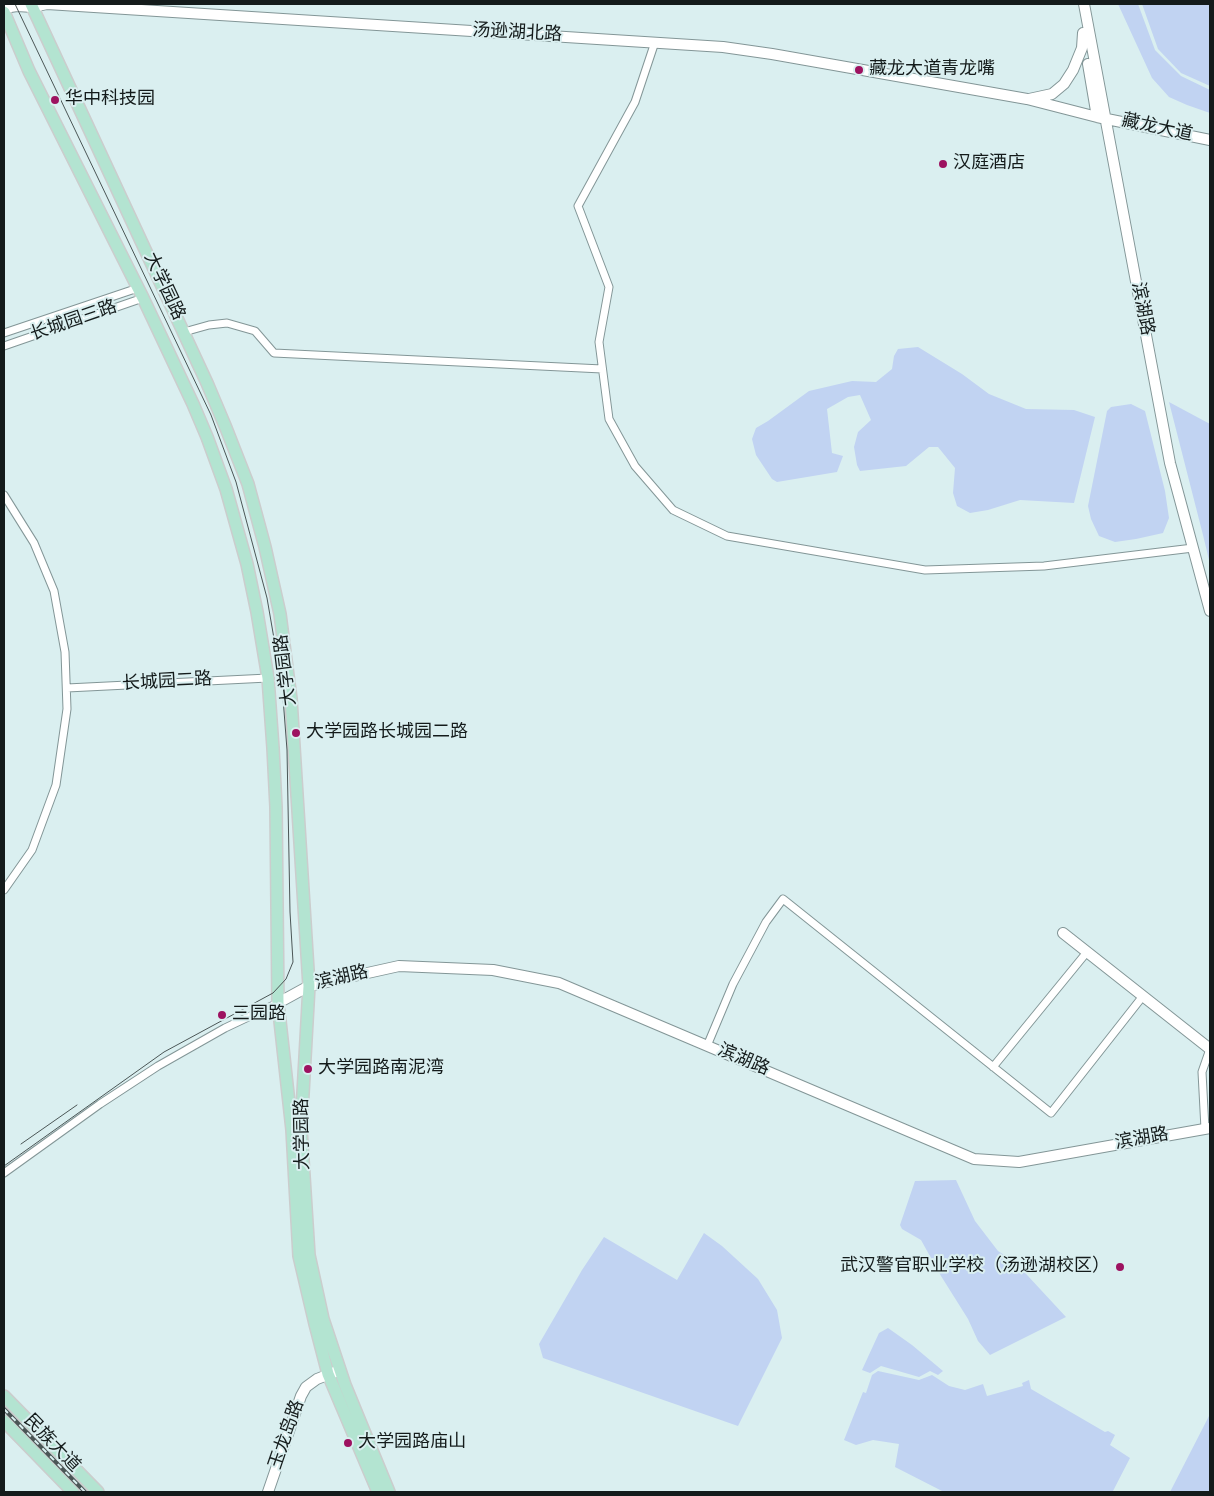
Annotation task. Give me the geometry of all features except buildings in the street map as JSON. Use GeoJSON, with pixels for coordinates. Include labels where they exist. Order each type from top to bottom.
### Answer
{"type":"FeatureCollection","features":[{"type":"Feature","properties":{"kind":"main road","name":"大学园路"},"geometry":{"type":"LineString","coordinates":[[32,5],[223,419],[248,484],[265,547],[280,614],[291,699],[309,986],[301,1129],[309,1255],[323,1319],[340,1370],[389,1492]]}},
{"type":"Feature","properties":{"kind":"main road","name":"大学园路"},"geometry":{"type":"LineString","coordinates":[[4,12],[29,71],[141,293],[207,438],[226,489],[246,564],[268,678],[276,807],[278,1004],[292,1130],[299,1256],[328,1374],[378,1492]]}},
{"type":"Feature","properties":{"kind":"main road","name":"民族大道"},"geometry":{"type":"LineString","coordinates":[[4,1396],[98,1492]]}},
{"type":"Feature","properties":{"kind":"main road","name":"民族大道"},"geometry":{"type":"LineString","coordinates":[[4,1421],[72,1492]]}},
{"type":"Feature","properties":{"kind":"street","name":"汤逊湖北路"},"geometry":{"type":"LineString","coordinates":[[4,8],[57,4],[723,47],[1027,99],[1101,118]]}},
{"type":"Feature","properties":{"kind":"street","name":"滨湖路"},"geometry":{"type":"LineString","coordinates":[[1078,4],[1170,463],[1210,611]]}},
{"type":"Feature","properties":{"kind":"street","name":"滨湖路"},"geometry":{"type":"LineString","coordinates":[[1084,4],[1101,118]]}},
{"type":"Feature","properties":{"kind":"street","name":"汤逊湖北路"},"geometry":{"type":"LineString","coordinates":[[1027,99],[1052,94],[1064,84],[1073,70],[1082,48],[1083,33]]}},
{"type":"Feature","properties":{"kind":"street"},"geometry":{"type":"LineString","coordinates":[[655,42],[635,102],[578,206],[609,287],[599,342],[609,419],[635,466],[673,510],[727,536],[926,570],[1044,566],[1193,548]]}},
{"type":"Feature","properties":{"kind":"street","name":"藏龙大道"},"geometry":{"type":"LineString","coordinates":[[1101,118],[1210,140]]}},
{"type":"Feature","properties":{"kind":"street","name":"长城园三路"},"geometry":{"type":"LineString","coordinates":[[4,333],[141,293]]}},
{"type":"Feature","properties":{"kind":"street","name":"长城园三路"},"geometry":{"type":"LineString","coordinates":[[4,346],[141,293]]}},
{"type":"Feature","properties":{"kind":"street"},"geometry":{"type":"LineString","coordinates":[[184,332],[209,325],[227,323],[256,331],[274,353],[602,369]]}},
{"type":"Feature","properties":{"kind":"street"},"geometry":{"type":"LineString","coordinates":[[4,495],[34,543],[54,591],[66,652],[68,710],[56,785],[32,850],[4,890]]}},
{"type":"Feature","properties":{"kind":"street","name":"长城园二路"},"geometry":{"type":"LineString","coordinates":[[67,688],[268,678]]}},
{"type":"Feature","properties":{"kind":"street"},"geometry":{"type":"LineString","coordinates":[[707,1046],[733,984],[766,922],[783,899],[1051,1113],[1144,996]]}},
{"type":"Feature","properties":{"kind":"street"},"geometry":{"type":"LineString","coordinates":[[1063,932],[1210,1049],[1202,1072],[1208,1129]]}},
{"type":"Feature","properties":{"kind":"street"},"geometry":{"type":"LineString","coordinates":[[994,1067],[1087,952]]}},
{"type":"Feature","properties":{"kind":"street","name":"滨湖路"},"geometry":{"type":"LineString","coordinates":[[278,1004],[309,986],[399,966],[493,970],[559,983],[974,1159],[1019,1162],[1208,1129]]}},
{"type":"Feature","properties":{"kind":"street"},"geometry":{"type":"LineString","coordinates":[[4,1173],[100,1104],[158,1066],[225,1028],[278,1004]]}},
{"type":"Feature","properties":{"kind":"street","name":"玉龙岛路"},"geometry":{"type":"LineString","coordinates":[[268,1492],[301,1396],[306,1387],[317,1379],[340,1370]]}},
{"type":"Feature","properties":{"kind":"water"},"geometry":{"type":"Polygon","coordinates":[[[1118,4],[1138,4],[1155,50],[1181,76],[1210,90],[1210,113],[1169,97],[1152,78],[1118,4]]]}},
{"type":"Feature","properties":{"kind":"water"},"geometry":{"type":"Polygon","coordinates":[[[1142,4],[1210,4],[1210,86],[1181,73],[1158,49],[1142,4]]]}},
{"type":"Feature","properties":{"kind":"water"},"geometry":{"type":"Polygon","coordinates":[[[918,347],[962,374],[989,394],[1026,409],[1074,410],[1095,417],[1074,503],[1020,500],[988,510],[970,513],[957,506],[953,493],[955,468],[938,447],[929,447],[906,466],[860,471],[854,447],[858,432],[871,420],[860,395],[848,397],[827,409],[832,453],[843,456],[837,472],[777,482],[772,479],[756,455],[752,439],[756,428],[809,391],[852,381],[876,382],[892,369],[894,356],[898,349],[918,347]]]}},
{"type":"Feature","properties":{"kind":"water"},"geometry":{"type":"Polygon","coordinates":[[[1169,402],[1210,424],[1210,564],[1203,535],[1169,402]]]}},
{"type":"Feature","properties":{"kind":"water"},"geometry":{"type":"Polygon","coordinates":[[[1131,404],[1145,411],[1165,491],[1169,518],[1163,533],[1115,542],[1099,536],[1091,519],[1088,506],[1107,411],[1111,407],[1131,404]]]}},
{"type":"Feature","properties":{"kind":"water"},"geometry":{"type":"Polygon","coordinates":[[[956,1180],[975,1221],[998,1251],[1015,1262],[1066,1317],[990,1355],[978,1341],[968,1319],[921,1240],[902,1229],[900,1225],[915,1181],[956,1180]]]}},
{"type":"Feature","properties":{"kind":"water"},"geometry":{"type":"Polygon","coordinates":[[[704,1233],[722,1246],[758,1279],[777,1310],[782,1338],[738,1426],[543,1358],[539,1344],[582,1270],[604,1237],[677,1280],[704,1233]]]}},
{"type":"Feature","properties":{"kind":"water"},"geometry":{"type":"Polygon","coordinates":[[[888,1328],[943,1371],[938,1375],[930,1371],[919,1377],[881,1366],[870,1373],[862,1370],[879,1333],[888,1328]]]}},
{"type":"Feature","properties":{"kind":"water"},"geometry":{"type":"Polygon","coordinates":[[[878,1371],[919,1380],[932,1375],[949,1386],[965,1390],[983,1384],[987,1396],[1023,1386],[1022,1383],[1029,1380],[1031,1389],[1105,1432],[1108,1431],[1115,1435],[1110,1445],[1130,1458],[1113,1491],[1115,1492],[944,1492],[895,1467],[899,1444],[873,1440],[856,1445],[844,1440],[863,1392],[866,1393],[872,1375],[878,1371]]]}},
{"type":"Feature","properties":{"kind":"water"},"geometry":{"type":"Polygon","coordinates":[[[1209,1416],[1210,1492],[1170,1492],[1209,1416]]]}},
{"type":"Feature","properties":{"kind":"tram line"},"geometry":{"type":"LineString","coordinates":[[4,1166],[164,1052],[273,993],[286,979],[293,962],[290,912],[287,750],[282,685],[267,598],[236,482],[211,415],[15,4]]}},
{"type":"Feature","properties":{"kind":"tram line"},"geometry":{"type":"LineString","coordinates":[[21,1144],[77,1105]]}},
{"type":"Feature","properties":{"kind":"railway"},"geometry":{"type":"LineString","coordinates":[[4,1409],[85,1492]]}},
{"type":"Feature","properties":{"kind":"place","name":"藏龙大道青龙嘴"},"geometry":{"type":"Point","coordinates":[859,70]}},
{"type":"Feature","properties":{"kind":"place","name":"华中科技园"},"geometry":{"type":"Point","coordinates":[55,100]}},
{"type":"Feature","properties":{"kind":"place","name":"汉庭酒店"},"geometry":{"type":"Point","coordinates":[943,164]}},
{"type":"Feature","properties":{"kind":"place","name":"大学园路长城园二路"},"geometry":{"type":"Point","coordinates":[296,733]}},
{"type":"Feature","properties":{"kind":"place","name":"三园路"},"geometry":{"type":"Point","coordinates":[222,1015]}},
{"type":"Feature","properties":{"kind":"place","name":"大学园路南泥湾"},"geometry":{"type":"Point","coordinates":[308,1069]}},
{"type":"Feature","properties":{"kind":"place","name":"武汉警官职业学校（汤逊湖校区）"},"geometry":{"type":"Point","coordinates":[1120,1267]}},
{"type":"Feature","properties":{"kind":"place","name":"大学园路庙山"},"geometry":{"type":"Point","coordinates":[348,1443]}}]}
